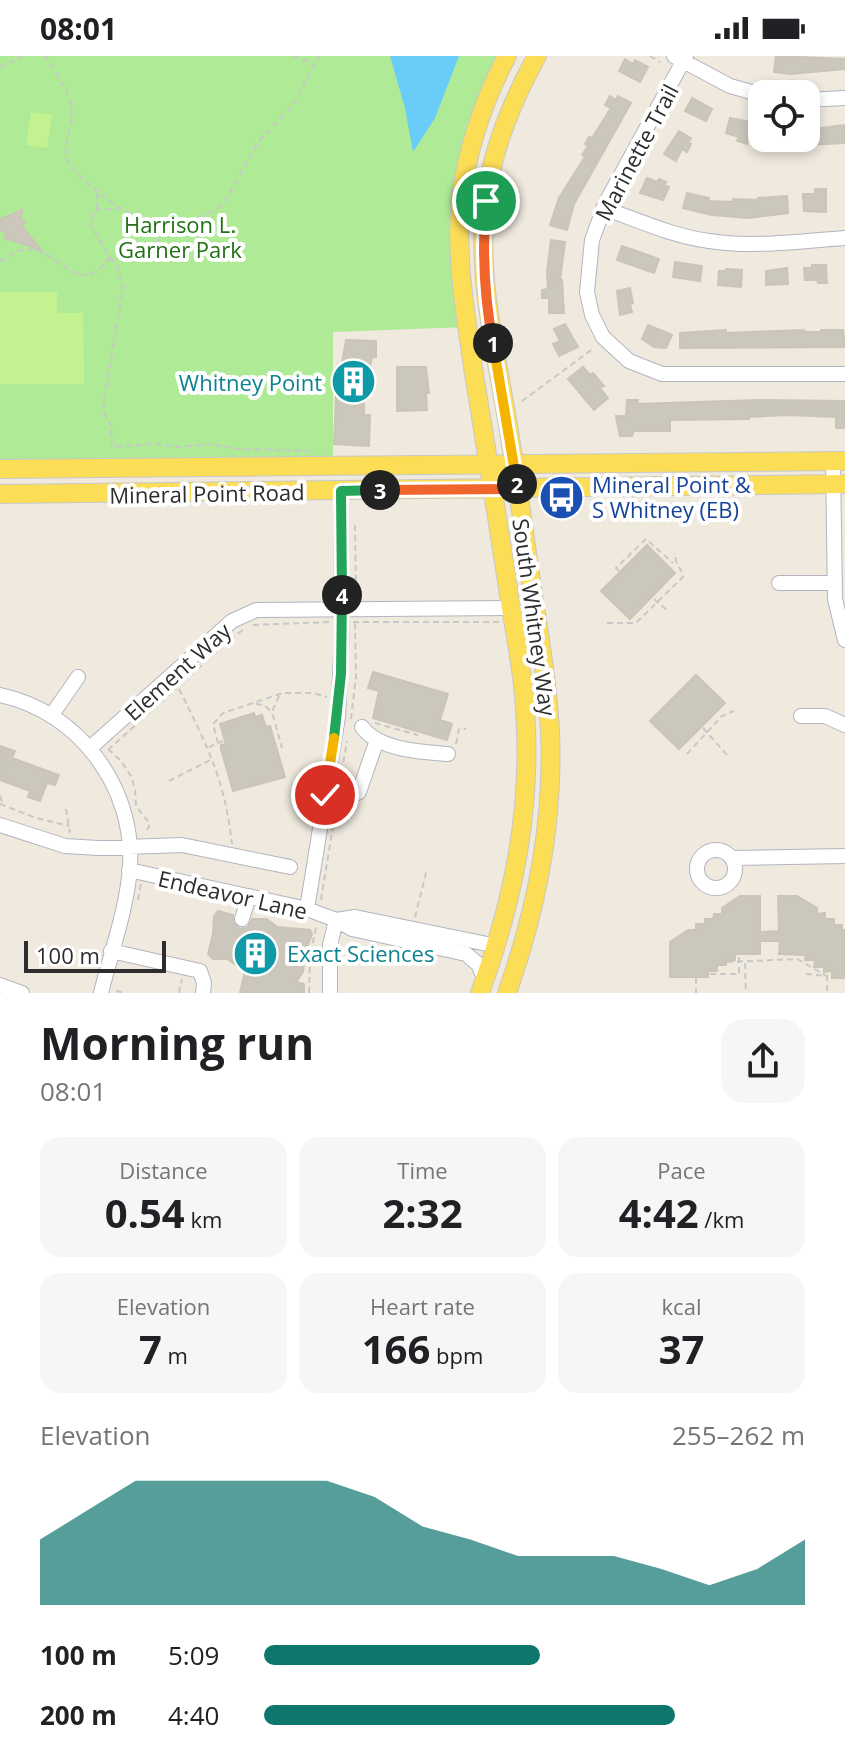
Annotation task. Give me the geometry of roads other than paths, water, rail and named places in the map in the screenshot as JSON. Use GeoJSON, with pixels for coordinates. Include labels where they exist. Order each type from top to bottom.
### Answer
{"type":"FeatureCollection","features":[{"type":"Feature","properties":{"kind":"main road","name":"South Whitney Way"},"geometry":{"type":"LineString","coordinates":[[486,989],[506,918],[523,825],[525,708],[506,615],[493,489],[467,327],[460,267],[460,232],[461,199],[477,126],[507,56]]}},
{"type":"Feature","properties":{"kind":"main road","name":"South Whitney Way"},"geometry":{"type":"LineString","coordinates":[[507,993],[528,929],[540,877],[551,764],[550,729],[518,489],[490,326],[483,241],[491,169],[503,127],[537,56]]}},
{"type":"Feature","properties":{"kind":"main road","name":"Mineral Point Road"},"geometry":{"type":"LineString","coordinates":[[0,469],[839,461]]}},
{"type":"Feature","properties":{"kind":"main road","name":"Mineral Point Road"},"geometry":{"type":"LineString","coordinates":[[0,494],[839,484]]}},
{"type":"Feature","properties":{"kind":"street"},"geometry":{"type":"LineString","coordinates":[[676,59],[730,86],[748,91]]}},
{"type":"Feature","properties":{"kind":"street","name":"Marinette Trail"},"geometry":{"type":"LineString","coordinates":[[676,59],[603,208],[592,240],[587,292],[600,345],[662,374],[845,374]]}},
{"type":"Feature","properties":{"kind":"street"},"geometry":{"type":"LineString","coordinates":[[820,99],[845,98]]}},
{"type":"Feature","properties":{"kind":"street"},"geometry":{"type":"LineString","coordinates":[[603,208],[680,235],[709,241],[736,244],[845,238]]}},
{"type":"Feature","properties":{"kind":"street"},"geometry":{"type":"LineString","coordinates":[[839,461],[835,583],[838,615],[845,640]]}},
{"type":"Feature","properties":{"kind":"street"},"geometry":{"type":"LineString","coordinates":[[307,909],[338,717],[346,616],[341,491]]}},
{"type":"Feature","properties":{"kind":"street"},"geometry":{"type":"LineString","coordinates":[[779,583],[835,583]]}},
{"type":"Feature","properties":{"kind":"street","name":"Element Way"},"geometry":{"type":"LineString","coordinates":[[97,751],[232,621],[256,610],[346,616],[506,615]]}},
{"type":"Feature","properties":{"kind":"street"},"geometry":{"type":"LineString","coordinates":[[51,716],[78,677]]}},
{"type":"Feature","properties":{"kind":"street"},"geometry":{"type":"LineString","coordinates":[[0,695],[51,716],[97,751],[120,800],[137,847],[111,951],[108,992]]}},
{"type":"Feature","properties":{"kind":"street"},"geometry":{"type":"LineString","coordinates":[[801,716],[825,716],[845,725]]}},
{"type":"Feature","properties":{"kind":"street"},"geometry":{"type":"LineString","coordinates":[[368,725],[369,737],[377,740],[423,752],[452,754]]}},
{"type":"Feature","properties":{"kind":"street"},"geometry":{"type":"LineString","coordinates":[[325,795],[351,796],[359,792],[377,740]]}},
{"type":"Feature","properties":{"kind":"street"},"geometry":{"type":"LineString","coordinates":[[0,825],[65,846],[182,845],[290,867]]}},
{"type":"Feature","properties":{"kind":"street"},"geometry":{"type":"LineString","coordinates":[[845,856],[733,862],[845,866]]}},
{"type":"Feature","properties":{"kind":"street","name":"Endeavor Lane"},"geometry":{"type":"LineString","coordinates":[[129,870],[307,909],[352,929],[466,954],[478,964],[486,989]]}},
{"type":"Feature","properties":{"kind":"street"},"geometry":{"type":"LineString","coordinates":[[242,919],[249,896]]}},
{"type":"Feature","properties":{"kind":"street","name":"Endeavor Lane"},"geometry":{"type":"LineString","coordinates":[[336,920],[355,917],[497,946]]}},
{"type":"Feature","properties":{"kind":"street"},"geometry":{"type":"LineString","coordinates":[[330,993],[330,945],[336,920]]}},
{"type":"Feature","properties":{"kind":"street"},"geometry":{"type":"LineString","coordinates":[[111,951],[200,971],[203,993]]}},
{"type":"Feature","properties":{"kind":"street"},"geometry":{"type":"LineString","coordinates":[[0,985],[22,993]]}},
{"type":"Feature","properties":{"kind":"water"},"geometry":{"type":"Polygon","coordinates":[[[390,56],[459,56],[435,118],[413,152],[405,108],[390,56]]]}},
{"type":"Feature","properties":{"kind":"place","name":"Whitney Point"},"geometry":{"type":"Point","coordinates":[353,382]}},
{"type":"Feature","properties":{"kind":"place","name":"Mineral Point & S Whitney (EB)"},"geometry":{"type":"Point","coordinates":[561,497]}},
{"type":"Feature","properties":{"kind":"place","name":"Exact Sciences"},"geometry":{"type":"Point","coordinates":[256,953]}},
{"type":"Feature","properties":{"kind":"park label","name":"Harrison L. Garner Park"},"geometry":{"type":"Point","coordinates":[180,236]}}]}
